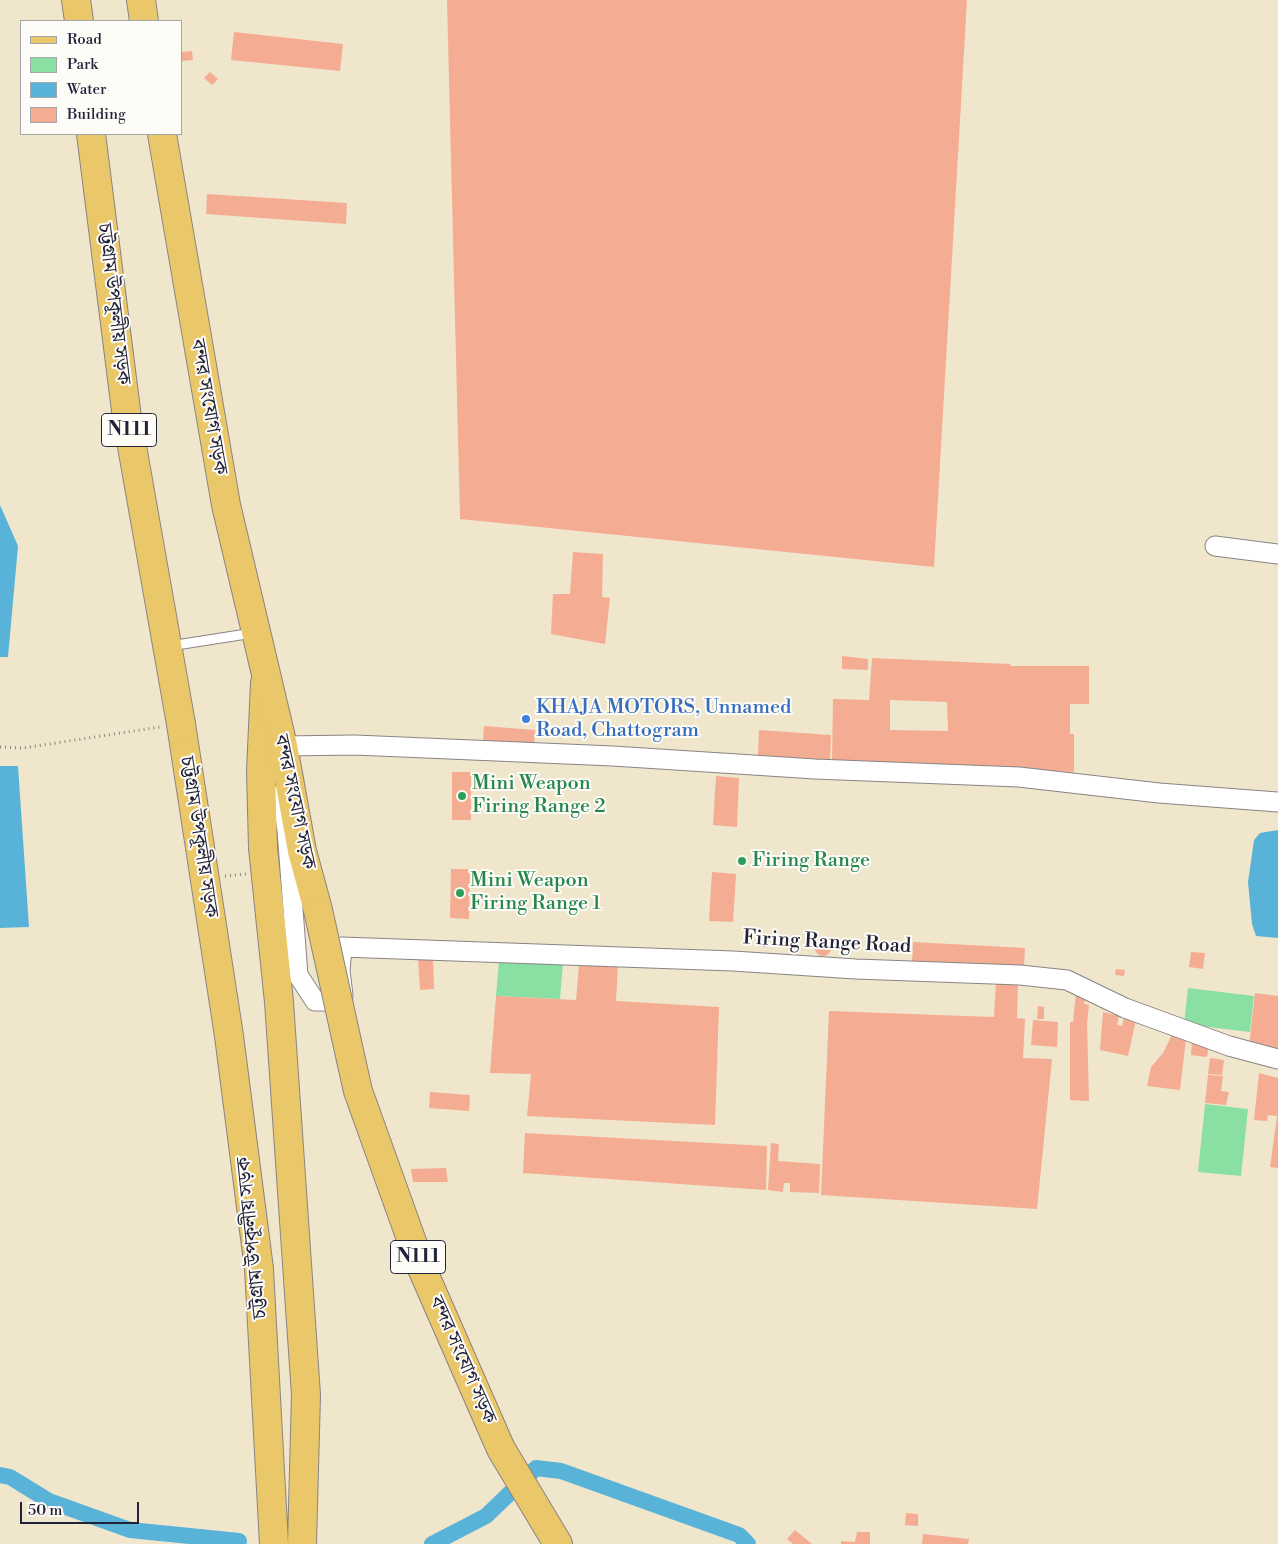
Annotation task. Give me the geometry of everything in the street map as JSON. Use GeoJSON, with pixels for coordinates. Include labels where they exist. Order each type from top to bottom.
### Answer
{"type":"FeatureCollection","features":[{"type":"Feature","properties":{"kind":"main road"},"geometry":{"type":"LineString","coordinates":[[76,0],[79,20]]}},
{"type":"Feature","properties":{"kind":"main road"},"geometry":{"type":"LineString","coordinates":[[141,0],[144,20]]}},
{"type":"Feature","properties":{"kind":"main road","name":"চট্টগ্রাম উপকূলীয় সড়ক"},"geometry":{"type":"LineString","coordinates":[[91,135],[127,418],[181,724],[229,1036],[259,1269],[274,1544]]}},
{"type":"Feature","properties":{"kind":"main road","name":"বন্দর সংযোগ সড়ক"},"geometry":{"type":"LineString","coordinates":[[162,135],[226,505],[265,671],[272,747],[318,910],[358,1091],[420,1264],[501,1449],[558,1544]]}},
{"type":"Feature","properties":{"kind":"main road","name":"চট্টগ্রাম উপকূলীয় সড়ক"},"geometry":{"type":"LineString","coordinates":[[272,747],[272,803],[266,872],[278,1002],[306,1395],[302,1544]]}},
{"type":"Feature","properties":{"kind":"street"},"geometry":{"type":"LineString","coordinates":[[1214,546],[1278,554]]}},
{"type":"Feature","properties":{"kind":"street"},"geometry":{"type":"LineString","coordinates":[[272,747],[364,745],[815,769],[1019,776],[1159,793],[1278,802]]}},
{"type":"Feature","properties":{"kind":"street","name":"Firing Range Road"},"geometry":{"type":"LineString","coordinates":[[272,803],[287,830],[298,975],[315,1001],[332,1001],[342,995],[340,971],[342,947],[1020,975],[1067,980],[1124,1008],[1228,1046],[1278,1059]]}},
{"type":"Feature","properties":{"kind":"lane"},"geometry":{"type":"LineString","coordinates":[[167,646],[256,633]]}},
{"type":"Feature","properties":{"kind":"path"},"geometry":{"type":"LineString","coordinates":[[0,747],[23,748],[181,724]]}},
{"type":"Feature","properties":{"kind":"path"},"geometry":{"type":"LineString","coordinates":[[204,878],[266,872]]}},
{"type":"Feature","properties":{"kind":"green space"},"geometry":{"type":"Polygon","coordinates":[[[499,961],[563,963],[560,999],[496,996],[499,961]]]}},
{"type":"Feature","properties":{"kind":"green space"},"geometry":{"type":"Polygon","coordinates":[[[1188,988],[1254,996],[1250,1032],[1184,1024],[1188,988]]]}},
{"type":"Feature","properties":{"kind":"green space"},"geometry":{"type":"Polygon","coordinates":[[[1205,1104],[1248,1109],[1241,1176],[1198,1172],[1205,1104]]]}},
{"type":"Feature","properties":{"kind":"water"},"geometry":{"type":"Polygon","coordinates":[[[0,505],[18,546],[8,657],[0,657],[0,505]]]}},
{"type":"Feature","properties":{"kind":"water"},"geometry":{"type":"Polygon","coordinates":[[[0,766],[18,766],[29,927],[0,928],[0,766]]]}},
{"type":"Feature","properties":{"kind":"water"},"geometry":{"type":"Polygon","coordinates":[[[1278,830],[1278,938],[1256,936],[1252,924],[1248,882],[1254,840],[1260,833],[1278,830]]]}},
{"type":"Feature","properties":{"kind":"building"},"geometry":{"type":"Polygon","coordinates":[[[447,0],[967,0],[934,567],[460,519],[447,0]]]}},
{"type":"Feature","properties":{"kind":"building"},"geometry":{"type":"Polygon","coordinates":[[[234,32],[343,44],[340,71],[231,60],[234,32]]]}},
{"type":"Feature","properties":{"kind":"building"},"geometry":{"type":"Polygon","coordinates":[[[192,51],[193,60],[182,61],[182,52],[192,51]]]}},
{"type":"Feature","properties":{"kind":"building"},"geometry":{"type":"Polygon","coordinates":[[[210,72],[218,79],[212,85],[204,78],[210,72]]]}},
{"type":"Feature","properties":{"kind":"building"},"geometry":{"type":"Polygon","coordinates":[[[207,194],[347,203],[346,224],[206,214],[207,194]]]}},
{"type":"Feature","properties":{"kind":"building"},"geometry":{"type":"Polygon","coordinates":[[[573,552],[603,554],[602,597],[610,598],[605,644],[551,634],[553,594],[570,594],[573,552]]]}},
{"type":"Feature","properties":{"kind":"building"},"geometry":{"type":"Polygon","coordinates":[[[842,656],[868,659],[868,670],[842,669],[842,656]]]}},
{"type":"Feature","properties":{"kind":"building"},"geometry":{"type":"Polygon","coordinates":[[[872,658],[1010,664],[1011,666],[1089,666],[1089,704],[1070,704],[1070,734],[1074,734],[1074,772],[859,763],[832,760],[833,699],[869,700],[872,658]],[[890,700],[890,730],[948,731],[947,702],[890,700]]]}},
{"type":"Feature","properties":{"kind":"building"},"geometry":{"type":"Polygon","coordinates":[[[484,726],[535,730],[534,747],[483,742],[484,726]]]}},
{"type":"Feature","properties":{"kind":"building"},"geometry":{"type":"Polygon","coordinates":[[[759,730],[831,735],[830,760],[758,755],[759,730]]]}},
{"type":"Feature","properties":{"kind":"building","name":"Mini Weapon Firing Range 2"},"geometry":{"type":"Polygon","coordinates":[[[452,772],[471,772],[471,820],[452,820],[452,772]]]}},
{"type":"Feature","properties":{"kind":"building"},"geometry":{"type":"Polygon","coordinates":[[[716,776],[739,778],[737,827],[713,825],[716,776]]]}},
{"type":"Feature","properties":{"kind":"building","name":"Mini Weapon Firing Range 1"},"geometry":{"type":"Polygon","coordinates":[[[451,869],[470,869],[469,919],[450,918],[451,869]]]}},
{"type":"Feature","properties":{"kind":"building"},"geometry":{"type":"Polygon","coordinates":[[[712,872],[736,874],[733,922],[709,921],[712,872]]]}},
{"type":"Feature","properties":{"kind":"building"},"geometry":{"type":"Polygon","coordinates":[[[823,940],[829,942],[831,948],[829,954],[823,956],[817,954],[815,948],[817,942],[823,940]]]}},
{"type":"Feature","properties":{"kind":"building"},"geometry":{"type":"Polygon","coordinates":[[[913,942],[1025,948],[1024,966],[912,961],[913,942]]]}},
{"type":"Feature","properties":{"kind":"building"},"geometry":{"type":"Polygon","coordinates":[[[1191,952],[1205,953],[1203,969],[1189,967],[1191,952]]]}},
{"type":"Feature","properties":{"kind":"building"},"geometry":{"type":"Polygon","coordinates":[[[418,959],[433,959],[434,989],[420,990],[418,959]]]}},
{"type":"Feature","properties":{"kind":"building"},"geometry":{"type":"Polygon","coordinates":[[[579,964],[618,965],[616,1001],[719,1007],[715,1125],[527,1116],[531,1074],[490,1073],[496,996],[576,1000],[579,964]]]}},
{"type":"Feature","properties":{"kind":"building"},"geometry":{"type":"Polygon","coordinates":[[[1116,969],[1125,970],[1124,976],[1115,975],[1116,969]]]}},
{"type":"Feature","properties":{"kind":"building"},"geometry":{"type":"Polygon","coordinates":[[[996,983],[1018,984],[1017,1018],[1025,1019],[1023,1058],[1052,1059],[1037,1209],[821,1195],[829,1011],[994,1017],[996,983]]]}},
{"type":"Feature","properties":{"kind":"building"},"geometry":{"type":"Polygon","coordinates":[[[1076,993],[1086,998],[1084,1004],[1089,1005],[1087,1023],[1089,1101],[1070,1100],[1070,1022],[1073,1022],[1076,993]]]}},
{"type":"Feature","properties":{"kind":"building"},"geometry":{"type":"Polygon","coordinates":[[[1255,993],[1278,996],[1278,1056],[1249,1047],[1255,993]]]}},
{"type":"Feature","properties":{"kind":"building"},"geometry":{"type":"Polygon","coordinates":[[[1038,1006],[1044,1007],[1044,1019],[1037,1019],[1038,1006]]]}},
{"type":"Feature","properties":{"kind":"building"},"geometry":{"type":"Polygon","coordinates":[[[1103,1012],[1119,1016],[1117,1025],[1122,1026],[1124,1017],[1136,1020],[1128,1056],[1100,1050],[1103,1012]]]}},
{"type":"Feature","properties":{"kind":"building"},"geometry":{"type":"Polygon","coordinates":[[[1033,1020],[1058,1022],[1057,1047],[1031,1045],[1033,1020]]]}},
{"type":"Feature","properties":{"kind":"building"},"geometry":{"type":"Polygon","coordinates":[[[1172,1035],[1186,1039],[1180,1090],[1147,1086],[1151,1067],[1163,1053],[1172,1035]]]}},
{"type":"Feature","properties":{"kind":"building"},"geometry":{"type":"Polygon","coordinates":[[[1192,1041],[1209,1045],[1207,1057],[1191,1055],[1192,1041]]]}},
{"type":"Feature","properties":{"kind":"building"},"geometry":{"type":"Polygon","coordinates":[[[1210,1058],[1224,1060],[1222,1075],[1208,1074],[1210,1058]]]}},
{"type":"Feature","properties":{"kind":"building"},"geometry":{"type":"Polygon","coordinates":[[[1259,1073],[1278,1078],[1278,1168],[1270,1167],[1277,1116],[1268,1115],[1267,1121],[1254,1120],[1259,1073]]]}},
{"type":"Feature","properties":{"kind":"building"},"geometry":{"type":"Polygon","coordinates":[[[1208,1075],[1223,1076],[1221,1091],[1229,1092],[1226,1105],[1205,1103],[1208,1075]]]}},
{"type":"Feature","properties":{"kind":"building"},"geometry":{"type":"Polygon","coordinates":[[[430,1092],[470,1095],[469,1111],[429,1108],[430,1092]]]}},
{"type":"Feature","properties":{"kind":"building"},"geometry":{"type":"Polygon","coordinates":[[[525,1133],[767,1146],[766,1190],[523,1173],[525,1133]]]}},
{"type":"Feature","properties":{"kind":"building"},"geometry":{"type":"Polygon","coordinates":[[[771,1143],[779,1144],[778,1161],[820,1164],[819,1193],[790,1192],[790,1183],[784,1183],[783,1192],[768,1190],[771,1143]]]}},
{"type":"Feature","properties":{"kind":"building"},"geometry":{"type":"Polygon","coordinates":[[[446,1168],[448,1182],[413,1182],[411,1169],[446,1168]]]}},
{"type":"Feature","properties":{"kind":"building"},"geometry":{"type":"Polygon","coordinates":[[[906,1513],[918,1514],[918,1526],[905,1525],[906,1513]]]}},
{"type":"Feature","properties":{"kind":"building"},"geometry":{"type":"Polygon","coordinates":[[[795,1530],[812,1544],[793,1544],[787,1539],[795,1530]]]}},
{"type":"Feature","properties":{"kind":"building"},"geometry":{"type":"Polygon","coordinates":[[[857,1532],[870,1532],[870,1544],[841,1544],[841,1541],[855,1542],[857,1532]]]}},
{"type":"Feature","properties":{"kind":"building"},"geometry":{"type":"Polygon","coordinates":[[[923,1534],[969,1539],[968,1544],[922,1544],[923,1534]]]}},
{"type":"Feature","properties":{"kind":"waterway"},"geometry":{"type":"LineString","coordinates":[[432,1544],[486,1516],[536,1468],[561,1471],[739,1535],[748,1544]]}},
{"type":"Feature","properties":{"kind":"waterway"},"geometry":{"type":"LineString","coordinates":[[0,1475],[10,1477],[49,1501],[130,1530],[239,1541]]}},
{"type":"Feature","properties":{"kind":"place","name":"KHAJA MOTORS, Unnamed Road, Chattogram"},"geometry":{"type":"Point","coordinates":[526,719]}},
{"type":"Feature","properties":{"kind":"place","name":"Mini Weapon Firing Range 2"},"geometry":{"type":"Point","coordinates":[462,796]}},
{"type":"Feature","properties":{"kind":"place","name":"Firing Range"},"geometry":{"type":"Point","coordinates":[742,861]}},
{"type":"Feature","properties":{"kind":"place","name":"Mini Weapon Firing Range 1"},"geometry":{"type":"Point","coordinates":[460,893]}}]}
